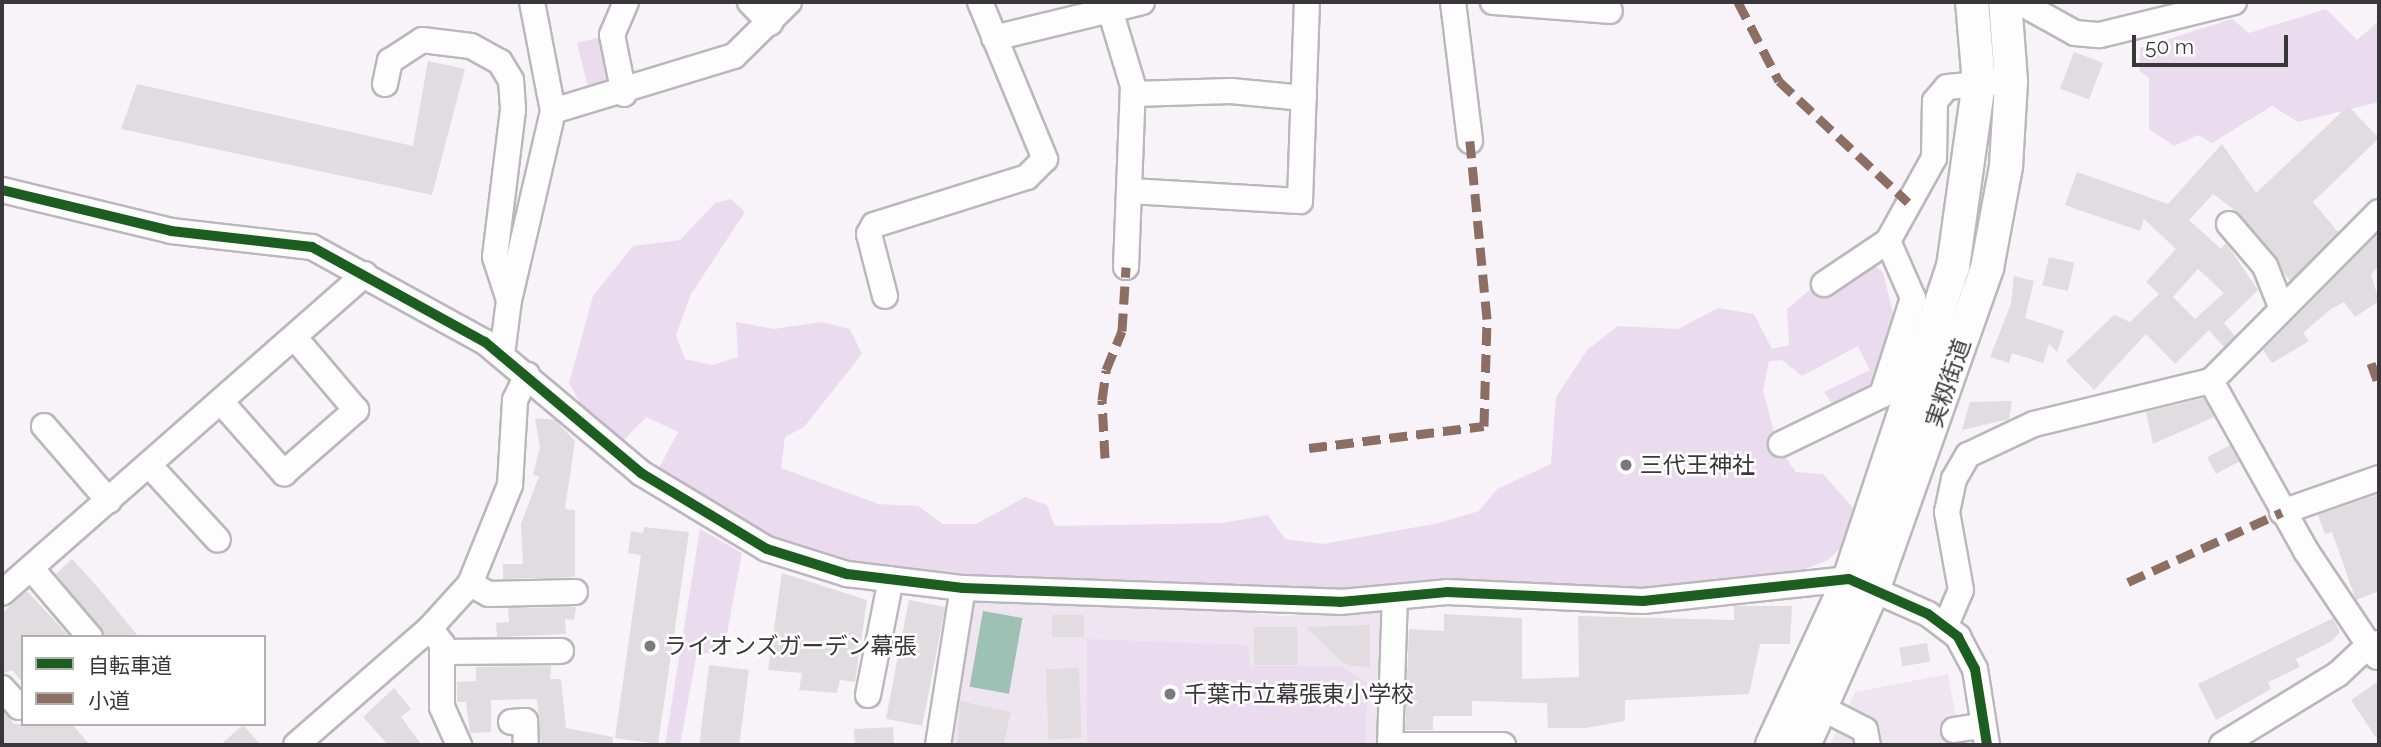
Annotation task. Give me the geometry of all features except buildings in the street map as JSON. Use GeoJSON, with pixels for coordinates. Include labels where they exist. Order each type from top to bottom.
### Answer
{"type":"FeatureCollection","features":[{"type":"Feature","properties":{"kind":"main road","name":"実籾街道"},"geometry":{"type":"LineString","coordinates":[[1804,745],[1822,708],[1861,585],[1953,267],[1979,83],[1972,2]]}},
{"type":"Feature","properties":{"kind":"main road","name":"実籾街道"},"geometry":{"type":"LineString","coordinates":[[1772,745],[1861,585],[1987,268],[2006,166],[2011,82],[2005,2]]}},
{"type":"Feature","properties":{"kind":"street"},"geometry":{"type":"LineString","coordinates":[[502,355],[509,300],[553,111],[532,2]]}},
{"type":"Feature","properties":{"kind":"street"},"geometry":{"type":"LineString","coordinates":[[624,94],[612,35],[626,2]]}},
{"type":"Feature","properties":{"kind":"street"},"geometry":{"type":"LineString","coordinates":[[750,2],[769,23]]}},
{"type":"Feature","properties":{"kind":"street"},"geometry":{"type":"LineString","coordinates":[[553,111],[624,94],[689,65],[734,56],[789,2]]}},
{"type":"Feature","properties":{"kind":"street"},"geometry":{"type":"LineString","coordinates":[[885,296],[869,234],[881,219],[1042,169],[1045,159],[980,2]]}},
{"type":"Feature","properties":{"kind":"street"},"geometry":{"type":"LineString","coordinates":[[994,38],[1109,6],[1142,2]]}},
{"type":"Feature","properties":{"kind":"street"},"geometry":{"type":"LineString","coordinates":[[1130,191],[1300,201],[1307,2]]}},
{"type":"Feature","properties":{"kind":"street"},"geometry":{"type":"LineString","coordinates":[[1453,2],[1469,141]]}},
{"type":"Feature","properties":{"kind":"street"},"geometry":{"type":"LineString","coordinates":[[1493,2],[1610,11]]}},
{"type":"Feature","properties":{"kind":"street"},"geometry":{"type":"LineString","coordinates":[[2019,2],[2075,33],[2100,35],[2234,2]]}},
{"type":"Feature","properties":{"kind":"street"},"geometry":{"type":"LineString","coordinates":[[1109,6],[1126,49],[1133,94],[1126,267]]}},
{"type":"Feature","properties":{"kind":"street"},"geometry":{"type":"LineString","coordinates":[[385,84],[390,61],[422,40],[471,46],[499,62],[510,80],[513,110],[495,257],[509,300]]}},
{"type":"Feature","properties":{"kind":"street"},"geometry":{"type":"LineString","coordinates":[[1824,284],[1888,241],[1934,158],[1935,101],[1947,87],[2011,82]]}},
{"type":"Feature","properties":{"kind":"street"},"geometry":{"type":"LineString","coordinates":[[1133,94],[1231,91],[1304,99]]}},
{"type":"Feature","properties":{"kind":"street"},"geometry":{"type":"LineString","coordinates":[[2,190],[171,231],[312,247],[365,274],[502,355],[641,473],[767,549],[847,574],[963,588],[1288,602],[1395,598],[1447,592],[1643,601],[1861,585],[1946,625],[1972,659],[1986,735],[1954,730]]}},
{"type":"Feature","properties":{"kind":"street"},"geometry":{"type":"LineString","coordinates":[[1946,625],[1961,590],[1947,512],[1954,479],[1968,455],[2034,424],[2211,381],[2379,212]]}},
{"type":"Feature","properties":{"kind":"street"},"geometry":{"type":"LineString","coordinates":[[2229,224],[2267,270],[2282,309]]}},
{"type":"Feature","properties":{"kind":"street"},"geometry":{"type":"LineString","coordinates":[[1781,444],[1882,394],[1913,298],[1888,241]]}},
{"type":"Feature","properties":{"kind":"street"},"geometry":{"type":"LineString","coordinates":[[2,593],[222,403],[365,274]]}},
{"type":"Feature","properties":{"kind":"street"},"geometry":{"type":"LineString","coordinates":[[222,403],[284,473],[356,410],[295,338]]}},
{"type":"Feature","properties":{"kind":"street"},"geometry":{"type":"LineString","coordinates":[[296,745],[311,721],[430,628],[470,584],[510,485],[514,400],[527,375]]}},
{"type":"Feature","properties":{"kind":"street"},"geometry":{"type":"LineString","coordinates":[[2211,381],[2282,512],[2376,650],[2222,745]]}},
{"type":"Feature","properties":{"kind":"street"},"geometry":{"type":"LineString","coordinates":[[44,426],[109,501]]}},
{"type":"Feature","properties":{"kind":"street"},"geometry":{"type":"LineString","coordinates":[[150,466],[218,540]]}},
{"type":"Feature","properties":{"kind":"street"},"geometry":{"type":"LineString","coordinates":[[2282,512],[2379,478]]}},
{"type":"Feature","properties":{"kind":"street"},"geometry":{"type":"LineString","coordinates":[[31,568],[88,635]]}},
{"type":"Feature","properties":{"kind":"street"},"geometry":{"type":"LineString","coordinates":[[868,695],[891,579]]}},
{"type":"Feature","properties":{"kind":"street"},"geometry":{"type":"LineString","coordinates":[[470,584],[489,594],[575,592]]}},
{"type":"Feature","properties":{"kind":"street"},"geometry":{"type":"LineString","coordinates":[[938,745],[963,588]]}},
{"type":"Feature","properties":{"kind":"street"},"geometry":{"type":"LineString","coordinates":[[1390,745],[1395,598]]}},
{"type":"Feature","properties":{"kind":"street"},"geometry":{"type":"LineString","coordinates":[[430,628],[442,652],[442,707],[458,745]]}},
{"type":"Feature","properties":{"kind":"street"},"geometry":{"type":"LineString","coordinates":[[442,652],[561,650]]}},
{"type":"Feature","properties":{"kind":"street"},"geometry":{"type":"LineString","coordinates":[[2,688],[19,707],[21,706]]}},
{"type":"Feature","properties":{"kind":"street"},"geometry":{"type":"LineString","coordinates":[[1822,708],[1865,730],[1868,745]]}},
{"type":"Feature","properties":{"kind":"street"},"geometry":{"type":"LineString","coordinates":[[511,722],[525,721],[526,745]]}},
{"type":"Feature","properties":{"kind":"street"},"geometry":{"type":"LineString","coordinates":[[1402,745],[1503,745]]}},
{"type":"Feature","properties":{"kind":"shaded area"},"geometry":{"type":"Polygon","coordinates":[[[2326,9],[2357,40],[2379,21],[2379,102],[2298,122],[2272,106],[2212,143],[2198,135],[2174,146],[2149,129],[2149,78],[2139,71],[2140,48],[2232,19],[2249,33],[2326,9]]]}},
{"type":"Feature","properties":{"kind":"shaded area"},"geometry":{"type":"Polygon","coordinates":[[[605,36],[615,84],[590,96],[577,43],[605,36]]]}},
{"type":"Feature","properties":{"kind":"shaded area"},"geometry":{"type":"Polygon","coordinates":[[[731,199],[745,212],[691,294],[676,335],[685,359],[712,365],[738,357],[736,322],[774,329],[822,322],[850,329],[862,354],[804,427],[785,437],[781,468],[878,504],[918,506],[943,524],[976,524],[1025,497],[1047,505],[1055,526],[1223,523],[1268,515],[1285,539],[1323,544],[1439,523],[1479,511],[1497,489],[1551,464],[1556,397],[1587,350],[1618,326],[1678,329],[1718,308],[1754,314],[1772,349],[1789,345],[1787,309],[1829,274],[1866,259],[1883,272],[1894,317],[1873,384],[1835,408],[1824,392],[1870,370],[1858,346],[1802,376],[1782,360],[1769,361],[1763,390],[1778,447],[1796,472],[1823,474],[1856,511],[1848,540],[1828,560],[1738,595],[1397,602],[797,569],[658,470],[678,432],[646,417],[618,446],[596,432],[569,383],[593,296],[633,246],[680,240],[715,203],[731,199]]]}},
{"type":"Feature","properties":{"kind":"shaded area"},"geometry":{"type":"Polygon","coordinates":[[[700,529],[742,553],[723,655],[697,652],[680,745],[665,745],[700,529]]]}},
{"type":"Feature","properties":{"kind":"shaded area","name":"千葉市立幕張東小学校"},"geometry":{"type":"Polygon","coordinates":[[[971,601],[1177,605],[1281,616],[1382,612],[1384,745],[947,745],[971,601]]]}},
{"type":"Feature","properties":{"kind":"shaded area"},"geometry":{"type":"Polygon","coordinates":[[[983,611],[1022,618],[1009,694],[970,687],[983,611]]]}},
{"type":"Feature","properties":{"kind":"shaded area"},"geometry":{"type":"Polygon","coordinates":[[[1087,639],[1248,645],[1251,666],[1340,666],[1367,683],[1366,745],[1087,745],[1087,639]]]}},
{"type":"Feature","properties":{"kind":"shaded area"},"geometry":{"type":"Polygon","coordinates":[[[1948,674],[1961,745],[1830,745],[1855,692],[1948,674]]]}},
{"type":"Feature","properties":{"kind":"marked path"},"geometry":{"type":"LineString","coordinates":[[1738,2],[1779,81],[1908,202]]}},
{"type":"Feature","properties":{"kind":"marked path"},"geometry":{"type":"LineString","coordinates":[[1309,448],[1484,426],[1487,319],[1470,141]]}},
{"type":"Feature","properties":{"kind":"marked path"},"geometry":{"type":"LineString","coordinates":[[1105,458],[1102,400],[1106,370],[1122,331],[1126,267]]}},
{"type":"Feature","properties":{"kind":"marked path"},"geometry":{"type":"LineString","coordinates":[[2371,363],[2379,385]]}},
{"type":"Feature","properties":{"kind":"marked path"},"geometry":{"type":"LineString","coordinates":[[2128,582],[2282,512]]}},
{"type":"Feature","properties":{"kind":"cycle path"},"geometry":{"type":"LineString","coordinates":[[2,190],[171,231],[312,247],[485,342],[641,473],[767,549],[847,574],[963,588],[1340,602],[1447,592],[1643,601],[1849,579],[1928,614],[1958,637],[1975,669],[1987,745]]}},
{"type":"Feature","properties":{"kind":"place","name":"三代王神社"},"geometry":{"type":"Point","coordinates":[1626,465]}},
{"type":"Feature","properties":{"kind":"place","name":"ライオンズガーデン幕張"},"geometry":{"type":"Point","coordinates":[650,646]}},
{"type":"Feature","properties":{"kind":"place","name":"千葉市立幕張東小学校"},"geometry":{"type":"Point","coordinates":[1170,694]}}]}
